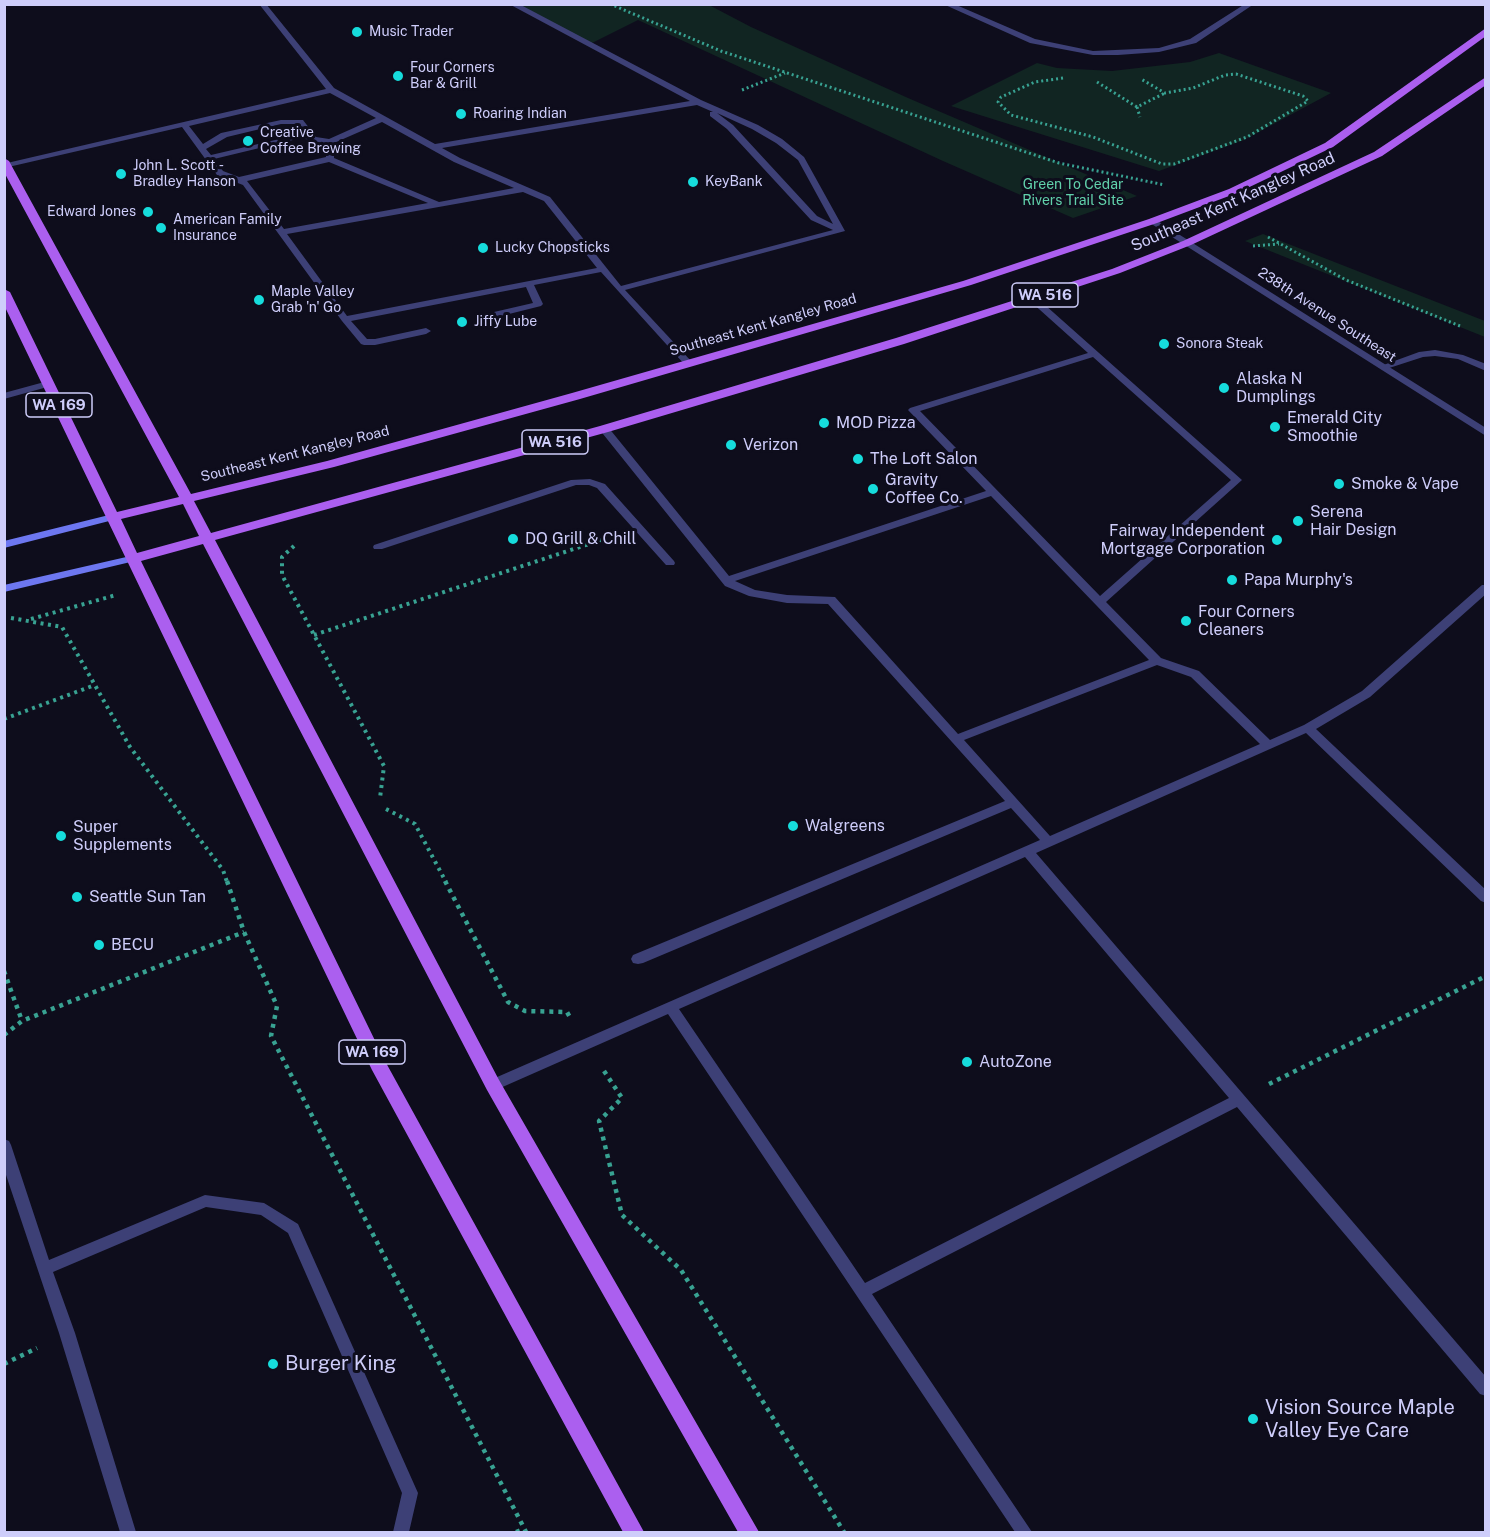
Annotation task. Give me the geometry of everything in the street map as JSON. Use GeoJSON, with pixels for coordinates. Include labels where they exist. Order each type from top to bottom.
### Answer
{"type":"FeatureCollection","features":[{"type":"Feature","properties":{"kind":"main road","name":"Southeast Kent Kangley Road"},"geometry":{"type":"LineString","coordinates":[[4,545],[330,464],[967,283],[1153,221],[1244,186],[1329,145],[1485,31]]}},
{"type":"Feature","properties":{"kind":"main road","name":"Southeast Kent Kangley Road"},"geometry":{"type":"LineString","coordinates":[[4,589],[208,540],[604,429],[1033,299],[1188,243],[1287,200],[1378,154],[1485,80]]}},
{"type":"Feature","properties":{"kind":"main road"},"geometry":{"type":"LineString","coordinates":[[6,164],[187,498],[493,1085],[749,1533]]}},
{"type":"Feature","properties":{"kind":"main road","name":"WA 169"},"geometry":{"type":"LineString","coordinates":[[4,292],[135,558],[378,1065],[634,1533]]}},
{"type":"Feature","properties":{"kind":"street"},"geometry":{"type":"LineString","coordinates":[[262,4],[331,90],[434,147],[547,199],[619,289],[688,363]]}},
{"type":"Feature","properties":{"kind":"street"},"geometry":{"type":"LineString","coordinates":[[512,4],[698,102],[755,127],[779,141],[801,159],[841,231]]}},
{"type":"Feature","properties":{"kind":"street"},"geometry":{"type":"LineString","coordinates":[[946,4],[1034,41],[1094,53],[1136,53],[1193,41],[1251,4]]}},
{"type":"Feature","properties":{"kind":"street"},"geometry":{"type":"LineString","coordinates":[[6,164],[331,90]]}},
{"type":"Feature","properties":{"kind":"street"},"geometry":{"type":"LineString","coordinates":[[434,147],[698,102],[730,127],[814,218],[841,231]]}},
{"type":"Feature","properties":{"kind":"street"},"geometry":{"type":"LineString","coordinates":[[208,158],[301,136],[330,142],[381,119]]}},
{"type":"Feature","properties":{"kind":"street"},"geometry":{"type":"LineString","coordinates":[[202,148],[224,135],[281,122],[300,122],[312,137]]}},
{"type":"Feature","properties":{"kind":"street"},"geometry":{"type":"LineString","coordinates":[[184,124],[220,173],[246,183],[364,342],[375,342],[426,331]]}},
{"type":"Feature","properties":{"kind":"street"},"geometry":{"type":"LineString","coordinates":[[330,142],[330,159]]}},
{"type":"Feature","properties":{"kind":"street"},"geometry":{"type":"LineString","coordinates":[[239,180],[330,159],[438,205]]}},
{"type":"Feature","properties":{"kind":"street"},"geometry":{"type":"LineString","coordinates":[[283,232],[525,189]]}},
{"type":"Feature","properties":{"kind":"street","name":"238th Avenue Southeast"},"geometry":{"type":"LineString","coordinates":[[1153,221],[1485,433]]}},
{"type":"Feature","properties":{"kind":"street"},"geometry":{"type":"LineString","coordinates":[[619,289],[841,231]]}},
{"type":"Feature","properties":{"kind":"street"},"geometry":{"type":"LineString","coordinates":[[345,319],[604,269]]}},
{"type":"Feature","properties":{"kind":"street"},"geometry":{"type":"LineString","coordinates":[[497,314],[538,304],[529,284]]}},
{"type":"Feature","properties":{"kind":"street"},"geometry":{"type":"LineString","coordinates":[[1033,299],[1237,480],[1100,602]]}},
{"type":"Feature","properties":{"kind":"street"},"geometry":{"type":"LineString","coordinates":[[1383,367],[1422,354],[1435,353],[1460,357],[1485,368]]}},
{"type":"Feature","properties":{"kind":"street"},"geometry":{"type":"LineString","coordinates":[[1094,354],[913,411],[1157,661],[1195,674],[1268,745]]}},
{"type":"Feature","properties":{"kind":"street"},"geometry":{"type":"LineString","coordinates":[[4,396],[48,384]]}},
{"type":"Feature","properties":{"kind":"street"},"geometry":{"type":"LineString","coordinates":[[604,429],[727,580],[753,593],[787,599],[831,600],[1048,841]]}},
{"type":"Feature","properties":{"kind":"street"},"geometry":{"type":"LineString","coordinates":[[378,547],[575,482],[590,482],[602,486],[670,563]]}},
{"type":"Feature","properties":{"kind":"street"},"geometry":{"type":"LineString","coordinates":[[727,580],[993,492]]}},
{"type":"Feature","properties":{"kind":"street"},"geometry":{"type":"LineString","coordinates":[[493,1085],[1308,728],[1366,694],[1485,588]]}},
{"type":"Feature","properties":{"kind":"street"},"geometry":{"type":"LineString","coordinates":[[956,739],[1157,661]]}},
{"type":"Feature","properties":{"kind":"street"},"geometry":{"type":"LineString","coordinates":[[1308,728],[1485,898]]}},
{"type":"Feature","properties":{"kind":"street"},"geometry":{"type":"LineString","coordinates":[[639,959],[1012,803]]}},
{"type":"Feature","properties":{"kind":"street"},"geometry":{"type":"LineString","coordinates":[[1027,851],[1485,1389]]}},
{"type":"Feature","properties":{"kind":"street"},"geometry":{"type":"LineString","coordinates":[[670,1006],[1024,1533]]}},
{"type":"Feature","properties":{"kind":"street"},"geometry":{"type":"LineString","coordinates":[[862,1292],[1239,1099]]}},
{"type":"Feature","properties":{"kind":"street"},"geometry":{"type":"LineString","coordinates":[[4,1144],[44,1269],[68,1333],[128,1533]]}},
{"type":"Feature","properties":{"kind":"street"},"geometry":{"type":"LineString","coordinates":[[44,1269],[205,1201],[264,1209],[293,1229],[410,1493],[401,1533]]}},
{"type":"Feature","properties":{"kind":"path"},"geometry":{"type":"LineString","coordinates":[[610,4],[721,51],[1059,163],[1166,185],[1180,180],[1212,199]]}},
{"type":"Feature","properties":{"kind":"path"},"geometry":{"type":"LineString","coordinates":[[1136,53],[1139,78],[1165,93]]}},
{"type":"Feature","properties":{"kind":"path"},"geometry":{"type":"LineString","coordinates":[[1066,78],[1035,82],[1001,96],[998,102],[1011,115],[1094,137],[1152,162],[1162,164],[1174,164],[1247,137],[1308,101],[1303,96],[1236,74],[1225,75],[1193,88],[1165,93],[1137,107]]}},
{"type":"Feature","properties":{"kind":"path"},"geometry":{"type":"LineString","coordinates":[[1094,80],[1137,107],[1140,117]]}},
{"type":"Feature","properties":{"kind":"path"},"geometry":{"type":"LineString","coordinates":[[1239,220],[1346,280],[1463,327]]}},
{"type":"Feature","properties":{"kind":"path"},"geometry":{"type":"LineString","coordinates":[[1250,246],[1280,244]]}},
{"type":"Feature","properties":{"kind":"path"},"geometry":{"type":"LineString","coordinates":[[314,635],[610,537]]}},
{"type":"Feature","properties":{"kind":"path"},"geometry":{"type":"LineString","coordinates":[[299,541],[282,557],[282,574],[384,766],[380,799],[385,808],[415,824],[508,1002],[525,1011],[567,1012],[622,1098],[599,1121],[622,1215],[681,1270],[844,1533]]}},
{"type":"Feature","properties":{"kind":"path"},"geometry":{"type":"LineString","coordinates":[[4,618],[31,620],[62,627],[130,747],[223,870],[244,932],[277,1006],[271,1036],[525,1531],[516,1533]]}},
{"type":"Feature","properties":{"kind":"path"},"geometry":{"type":"LineString","coordinates":[[4,719],[95,685]]}},
{"type":"Feature","properties":{"kind":"path"},"geometry":{"type":"LineString","coordinates":[[4,1035],[22,1022],[244,932]]}},
{"type":"Feature","properties":{"kind":"path"},"geometry":{"type":"LineString","coordinates":[[4,971],[22,1022]]}},
{"type":"Feature","properties":{"kind":"path"},"geometry":{"type":"LineString","coordinates":[[1239,1099],[1485,976]]}},
{"type":"Feature","properties":{"kind":"green space","name":"Green To Cedar Rivers Trail Site"},"geometry":{"type":"Polygon","coordinates":[[[513,5],[709,5],[751,27],[908,98],[1137,196],[1073,218],[943,161],[638,20],[590,44],[513,5]]]}},
{"type":"Feature","properties":{"kind":"green space"},"geometry":{"type":"Polygon","coordinates":[[[1219,53],[1331,93],[1244,140],[1159,171],[951,106],[1037,63],[1057,68],[1112,71],[1190,62],[1219,53]]]}},
{"type":"Feature","properties":{"kind":"green space"},"geometry":{"type":"Polygon","coordinates":[[[1263,234],[1485,321],[1485,337],[1245,241],[1263,234]]]}},
{"type":"Feature","properties":{"kind":"place","name":"Music Trader"},"geometry":{"type":"Point","coordinates":[357,32]}},
{"type":"Feature","properties":{"kind":"place","name":"Four Corners Bar & Grill"},"geometry":{"type":"Point","coordinates":[398,76]}},
{"type":"Feature","properties":{"kind":"place","name":"Roaring Indian"},"geometry":{"type":"Point","coordinates":[461,114]}},
{"type":"Feature","properties":{"kind":"place","name":"Creative Coffee Brewing"},"geometry":{"type":"Point","coordinates":[248,141]}},
{"type":"Feature","properties":{"kind":"place","name":"John L. Scott - Bradley Hanson"},"geometry":{"type":"Point","coordinates":[121,174]}},
{"type":"Feature","properties":{"kind":"place","name":"KeyBank"},"geometry":{"type":"Point","coordinates":[693,182]}},
{"type":"Feature","properties":{"kind":"place","name":"Edward Jones"},"geometry":{"type":"Point","coordinates":[148,212]}},
{"type":"Feature","properties":{"kind":"place","name":"American Family Insurance"},"geometry":{"type":"Point","coordinates":[161,228]}},
{"type":"Feature","properties":{"kind":"place","name":"Lucky Chopsticks"},"geometry":{"type":"Point","coordinates":[483,248]}},
{"type":"Feature","properties":{"kind":"place","name":"Maple Valley Grab 'n' Go"},"geometry":{"type":"Point","coordinates":[259,300]}},
{"type":"Feature","properties":{"kind":"place","name":"Jiffy Lube"},"geometry":{"type":"Point","coordinates":[462,322]}},
{"type":"Feature","properties":{"kind":"place","name":"Sonora Steak"},"geometry":{"type":"Point","coordinates":[1164,344]}},
{"type":"Feature","properties":{"kind":"place","name":"Alaska N Dumplings"},"geometry":{"type":"Point","coordinates":[1224,388]}},
{"type":"Feature","properties":{"kind":"place","name":"MOD Pizza"},"geometry":{"type":"Point","coordinates":[824,423]}},
{"type":"Feature","properties":{"kind":"place","name":"Emerald City Smoothie"},"geometry":{"type":"Point","coordinates":[1275,427]}},
{"type":"Feature","properties":{"kind":"place","name":"Verizon"},"geometry":{"type":"Point","coordinates":[731,445]}},
{"type":"Feature","properties":{"kind":"place","name":"The Loft Salon"},"geometry":{"type":"Point","coordinates":[858,459]}},
{"type":"Feature","properties":{"kind":"place","name":"Smoke & Vape"},"geometry":{"type":"Point","coordinates":[1339,484]}},
{"type":"Feature","properties":{"kind":"place","name":"Gravity Coffee Co."},"geometry":{"type":"Point","coordinates":[873,489]}},
{"type":"Feature","properties":{"kind":"place","name":"Serena Hair Design"},"geometry":{"type":"Point","coordinates":[1298,521]}},
{"type":"Feature","properties":{"kind":"place","name":"DQ Grill & Chill"},"geometry":{"type":"Point","coordinates":[513,539]}},
{"type":"Feature","properties":{"kind":"place","name":"Fairway Independent Mortgage Corporation"},"geometry":{"type":"Point","coordinates":[1277,540]}},
{"type":"Feature","properties":{"kind":"place","name":"Papa Murphy's"},"geometry":{"type":"Point","coordinates":[1232,580]}},
{"type":"Feature","properties":{"kind":"place","name":"Four Corners Cleaners"},"geometry":{"type":"Point","coordinates":[1186,621]}},
{"type":"Feature","properties":{"kind":"place","name":"Walgreens"},"geometry":{"type":"Point","coordinates":[793,826]}},
{"type":"Feature","properties":{"kind":"place","name":"Super Supplements"},"geometry":{"type":"Point","coordinates":[61,836]}},
{"type":"Feature","properties":{"kind":"place","name":"Seattle Sun Tan"},"geometry":{"type":"Point","coordinates":[77,897]}},
{"type":"Feature","properties":{"kind":"place","name":"BECU"},"geometry":{"type":"Point","coordinates":[99,945]}},
{"type":"Feature","properties":{"kind":"place","name":"AutoZone"},"geometry":{"type":"Point","coordinates":[967,1062]}},
{"type":"Feature","properties":{"kind":"place","name":"Burger King"},"geometry":{"type":"Point","coordinates":[273,1364]}},
{"type":"Feature","properties":{"kind":"place","name":"Vision Source Maple Valley Eye Care"},"geometry":{"type":"Point","coordinates":[1253,1419]}}]}
